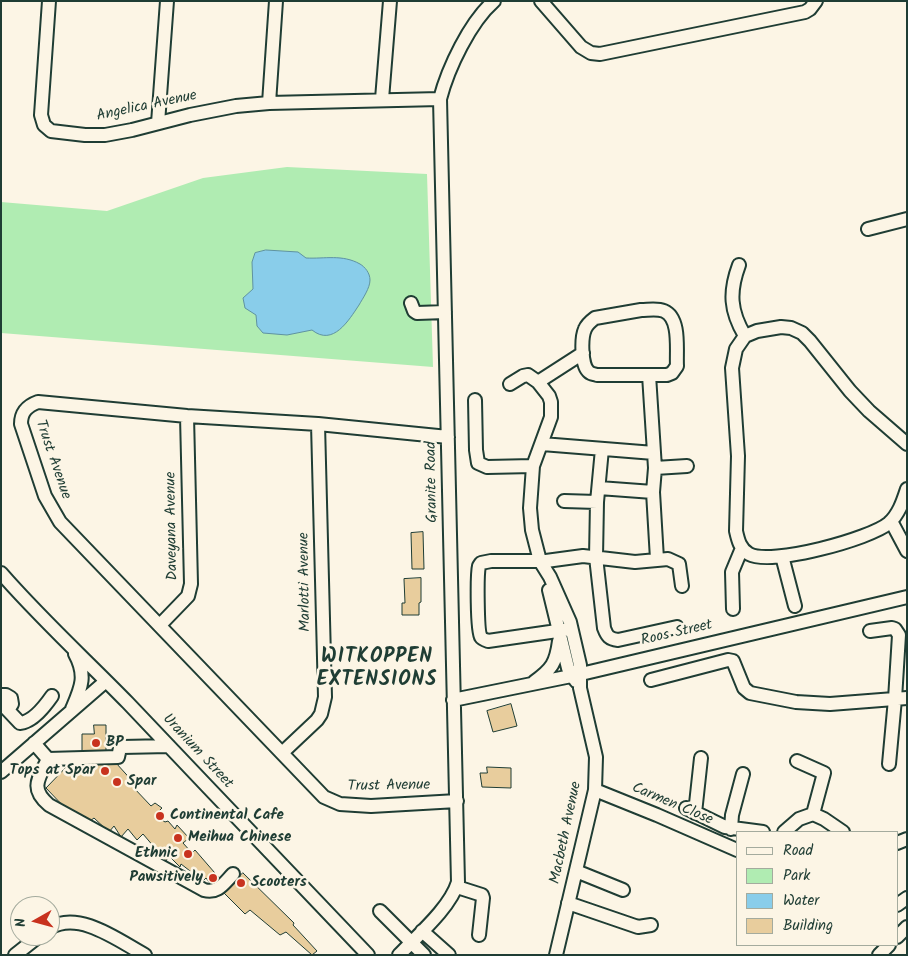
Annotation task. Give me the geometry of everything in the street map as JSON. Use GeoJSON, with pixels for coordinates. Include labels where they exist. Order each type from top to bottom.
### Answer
{"type":"FeatureCollection","features":[{"type":"Feature","properties":{"kind":"street","name":"Angelica Avenue"},"geometry":{"type":"LineString","coordinates":[[49,1],[41,115],[47,129],[85,136],[104,135],[212,110],[269,103],[440,99]]}},
{"type":"Feature","properties":{"kind":"street"},"geometry":{"type":"LineString","coordinates":[[158,123],[167,1]]}},
{"type":"Feature","properties":{"kind":"street"},"geometry":{"type":"LineString","coordinates":[[269,103],[276,1]]}},
{"type":"Feature","properties":{"kind":"street"},"geometry":{"type":"LineString","coordinates":[[382,100],[390,1]]}},
{"type":"Feature","properties":{"kind":"street","name":"Granite Road"},"geometry":{"type":"LineString","coordinates":[[457,887],[440,99],[448,74],[473,25],[485,9],[494,1]]}},
{"type":"Feature","properties":{"kind":"street"},"geometry":{"type":"LineString","coordinates":[[541,1],[581,47],[591,53],[600,54],[805,12],[816,1]]}},
{"type":"Feature","properties":{"kind":"street"},"geometry":{"type":"LineString","coordinates":[[868,228],[907,219]]}},
{"type":"Feature","properties":{"kind":"street"},"geometry":{"type":"LineString","coordinates":[[739,265],[732,288],[732,302],[739,326],[745,336]]}},
{"type":"Feature","properties":{"kind":"street"},"geometry":{"type":"LineString","coordinates":[[411,303],[414,311],[417,313],[445,312]]}},
{"type":"Feature","properties":{"kind":"street"},"geometry":{"type":"LineString","coordinates":[[640,310],[659,310],[672,316],[675,324],[677,366],[667,375],[592,374],[586,368],[583,353],[585,327],[595,318],[640,310]]}},
{"type":"Feature","properties":{"kind":"street"},"geometry":{"type":"LineString","coordinates":[[907,444],[869,411],[850,391],[810,341],[797,330],[781,326],[757,331],[745,336],[736,349],[732,368],[738,456],[736,531],[742,548],[748,553],[766,558],[817,550],[882,528],[890,521],[900,507],[907,489]]}},
{"type":"Feature","properties":{"kind":"street"},"geometry":{"type":"LineString","coordinates":[[538,382],[583,353]]}},
{"type":"Feature","properties":{"kind":"street"},"geometry":{"type":"LineString","coordinates":[[510,384],[526,375],[538,382],[549,396],[552,408],[551,417],[533,466],[530,508],[532,530],[543,566],[568,668],[576,674],[580,664],[571,629],[553,583],[543,566]]}},
{"type":"Feature","properties":{"kind":"street"},"geometry":{"type":"LineString","coordinates":[[649,375],[655,468],[653,492],[657,559]]}},
{"type":"Feature","properties":{"kind":"street"},"geometry":{"type":"LineString","coordinates":[[475,400],[478,463],[487,466],[533,466]]}},
{"type":"Feature","properties":{"kind":"street","name":"Trust Avenue"},"geometry":{"type":"LineString","coordinates":[[448,437],[318,424],[187,416],[38,402],[30,405],[21,417],[23,433],[45,496],[60,522],[324,797],[340,804],[371,806],[456,801]]}},
{"type":"Feature","properties":{"kind":"street","name":"Daveyana Avenue"},"geometry":{"type":"LineString","coordinates":[[160,625],[188,596],[191,584],[187,416]]}},
{"type":"Feature","properties":{"kind":"street","name":"Marlotti Avenue"},"geometry":{"type":"LineString","coordinates":[[282,752],[321,714],[325,698],[318,424]]}},
{"type":"Feature","properties":{"kind":"street"},"geometry":{"type":"LineString","coordinates":[[542,444],[654,452]]}},
{"type":"Feature","properties":{"kind":"street"},"geometry":{"type":"LineString","coordinates":[[602,449],[596,557],[604,628],[607,636],[618,640],[677,627]]}},
{"type":"Feature","properties":{"kind":"street"},"geometry":{"type":"LineString","coordinates":[[655,468],[687,466]]}},
{"type":"Feature","properties":{"kind":"street"},"geometry":{"type":"LineString","coordinates":[[599,488],[653,492]]}},
{"type":"Feature","properties":{"kind":"street"},"geometry":{"type":"LineString","coordinates":[[564,500],[598,502]]}},
{"type":"Feature","properties":{"kind":"street"},"geometry":{"type":"LineString","coordinates":[[890,521],[907,551]]}},
{"type":"Feature","properties":{"kind":"street"},"geometry":{"type":"LineString","coordinates":[[733,609],[732,572],[742,548]]}},
{"type":"Feature","properties":{"kind":"street"},"geometry":{"type":"LineString","coordinates":[[571,629],[559,634],[488,641],[481,637],[479,631],[479,566],[481,563],[491,561],[543,566],[583,556],[635,562],[668,559],[679,564],[682,586]]}},
{"type":"Feature","properties":{"kind":"street"},"geometry":{"type":"LineString","coordinates":[[782,556],[795,606]]}},
{"type":"Feature","properties":{"kind":"street","name":"Uranium Street"},"geometry":{"type":"LineString","coordinates":[[1,573],[70,647],[106,681],[168,746],[260,852],[368,955]]}},
{"type":"Feature","properties":{"kind":"street","name":"Roos Street"},"geometry":{"type":"LineString","coordinates":[[453,700],[576,674],[907,597]]}},
{"type":"Feature","properties":{"kind":"street"},"geometry":{"type":"LineString","coordinates":[[870,632],[892,628],[898,633],[901,698],[889,764]]}},
{"type":"Feature","properties":{"kind":"street"},"geometry":{"type":"LineString","coordinates":[[532,683],[554,664],[559,634]]}},
{"type":"Feature","properties":{"kind":"street"},"geometry":{"type":"LineString","coordinates":[[70,647],[78,661],[82,680],[71,711]]}},
{"type":"Feature","properties":{"kind":"street"},"geometry":{"type":"LineString","coordinates":[[651,680],[728,660],[733,661],[744,688],[750,693],[796,702],[830,704],[901,698]]}},
{"type":"Feature","properties":{"kind":"street","name":"Macbeth Avenue"},"geometry":{"type":"LineString","coordinates":[[556,955],[595,790],[596,757],[576,674]]}},
{"type":"Feature","properties":{"kind":"street"},"geometry":{"type":"LineString","coordinates":[[1,772],[106,681]]}},
{"type":"Feature","properties":{"kind":"street"},"geometry":{"type":"LineString","coordinates":[[1,695],[11,698],[12,704],[5,707],[20,723],[26,723],[44,708],[52,696]]}},
{"type":"Feature","properties":{"kind":"street"},"geometry":{"type":"LineString","coordinates":[[34,743],[48,759]]}},
{"type":"Feature","properties":{"kind":"street"},"geometry":{"type":"LineString","coordinates":[[48,759],[118,756],[118,752],[122,747],[168,746]]}},
{"type":"Feature","properties":{"kind":"street"},"geometry":{"type":"LineString","coordinates":[[701,758],[690,810],[731,828],[758,831]]}},
{"type":"Feature","properties":{"kind":"street"},"geometry":{"type":"LineString","coordinates":[[48,759],[36,788],[40,796],[49,805],[204,890],[211,892],[219,889],[233,874]]}},
{"type":"Feature","properties":{"kind":"street"},"geometry":{"type":"LineString","coordinates":[[797,761],[824,772],[813,814]]}},
{"type":"Feature","properties":{"kind":"street"},"geometry":{"type":"LineString","coordinates":[[731,828],[732,815],[742,774]]}},
{"type":"Feature","properties":{"kind":"street","name":"Carmen Close"},"geometry":{"type":"LineString","coordinates":[[595,790],[736,850]]}},
{"type":"Feature","properties":{"kind":"street"},"geometry":{"type":"LineString","coordinates":[[785,831],[799,819],[813,814],[842,831]]}},
{"type":"Feature","properties":{"kind":"street"},"geometry":{"type":"LineString","coordinates":[[576,871],[623,890]]}},
{"type":"Feature","properties":{"kind":"street"},"geometry":{"type":"LineString","coordinates":[[399,955],[446,905],[457,887],[482,895],[479,935]]}},
{"type":"Feature","properties":{"kind":"street"},"geometry":{"type":"LineString","coordinates":[[568,903],[638,927],[651,925]]}},
{"type":"Feature","properties":{"kind":"street"},"geometry":{"type":"LineString","coordinates":[[380,911],[424,955]]}},
{"type":"Feature","properties":{"kind":"street"},"geometry":{"type":"LineString","coordinates":[[60,924],[66,921],[78,922],[95,928],[145,955]]}},
{"type":"Feature","properties":{"kind":"street"},"geometry":{"type":"LineString","coordinates":[[898,936],[907,927]]}},
{"type":"Feature","properties":{"kind":"street"},"geometry":{"type":"LineString","coordinates":[[422,931],[448,955]]}},
{"type":"Feature","properties":{"kind":"street"},"geometry":{"type":"LineString","coordinates":[[15,955],[26,946]]}},
{"type":"Feature","properties":{"kind":"street"},"geometry":{"type":"LineString","coordinates":[[879,955],[888,946]]}},
{"type":"Feature","properties":{"kind":"green space"},"geometry":{"type":"Polygon","coordinates":[[[287,167],[427,174],[433,367],[1,333],[1,202],[107,211],[203,178],[287,167]]]}},
{"type":"Feature","properties":{"kind":"water"},"geometry":{"type":"Polygon","coordinates":[[[266,250],[298,252],[306,258],[340,258],[353,261],[362,265],[367,270],[370,277],[369,286],[350,318],[340,330],[333,334],[320,334],[312,330],[287,335],[263,333],[257,326],[256,315],[245,308],[243,298],[253,289],[252,262],[255,253],[266,250]]]}},
{"type":"Feature","properties":{"kind":"building"},"geometry":{"type":"Polygon","coordinates":[[[423,532],[424,569],[412,569],[411,533],[423,532]]]}},
{"type":"Feature","properties":{"kind":"building"},"geometry":{"type":"Polygon","coordinates":[[[421,578],[419,615],[402,615],[402,603],[405,603],[404,579],[421,578]]]}},
{"type":"Feature","properties":{"kind":"building"},"geometry":{"type":"Polygon","coordinates":[[[511,704],[517,726],[493,732],[487,711],[511,704]]]}},
{"type":"Feature","properties":{"kind":"building"},"geometry":{"type":"Polygon","coordinates":[[[94,725],[106,725],[106,754],[82,754],[82,734],[94,734],[94,725]]]}},
{"type":"Feature","properties":{"kind":"building"},"geometry":{"type":"Polygon","coordinates":[[[100,761],[104,767],[108,762],[116,763],[135,784],[133,787],[151,806],[155,803],[162,808],[155,815],[165,822],[168,821],[175,829],[177,825],[189,838],[183,843],[192,853],[195,850],[221,880],[213,887],[206,878],[203,881],[181,864],[180,867],[169,856],[166,861],[143,834],[137,840],[128,829],[121,837],[114,826],[109,832],[94,818],[90,821],[66,809],[46,788],[71,762],[100,761]]]}},
{"type":"Feature","properties":{"kind":"building"},"geometry":{"type":"Polygon","coordinates":[[[487,767],[511,768],[511,788],[482,787],[480,773],[487,773],[487,767]]]}},
{"type":"Feature","properties":{"kind":"building"},"geometry":{"type":"Polygon","coordinates":[[[243,873],[294,923],[293,925],[317,951],[312,955],[286,932],[280,935],[250,910],[245,914],[224,893],[243,873]]]}},
{"type":"Feature","properties":{"kind":"place","name":"BP"},"geometry":{"type":"Point","coordinates":[96,743]}},
{"type":"Feature","properties":{"kind":"place","name":"Tops at Spar"},"geometry":{"type":"Point","coordinates":[105,771]}},
{"type":"Feature","properties":{"kind":"place","name":"Spar"},"geometry":{"type":"Point","coordinates":[117,782]}},
{"type":"Feature","properties":{"kind":"place","name":"Continental Cafe"},"geometry":{"type":"Point","coordinates":[160,816]}},
{"type":"Feature","properties":{"kind":"place","name":"Meihua Chinese"},"geometry":{"type":"Point","coordinates":[178,838]}},
{"type":"Feature","properties":{"kind":"place","name":"Ethnic"},"geometry":{"type":"Point","coordinates":[188,854]}},
{"type":"Feature","properties":{"kind":"place","name":"Pawsitively"},"geometry":{"type":"Point","coordinates":[213,878]}},
{"type":"Feature","properties":{"kind":"place","name":"Scooters"},"geometry":{"type":"Point","coordinates":[241,883]}},
{"type":"Feature","properties":{"kind":"district","name":"WITKOPPEN EXTENSIONS"},"geometry":{"type":"Point","coordinates":[377,670]}}]}
